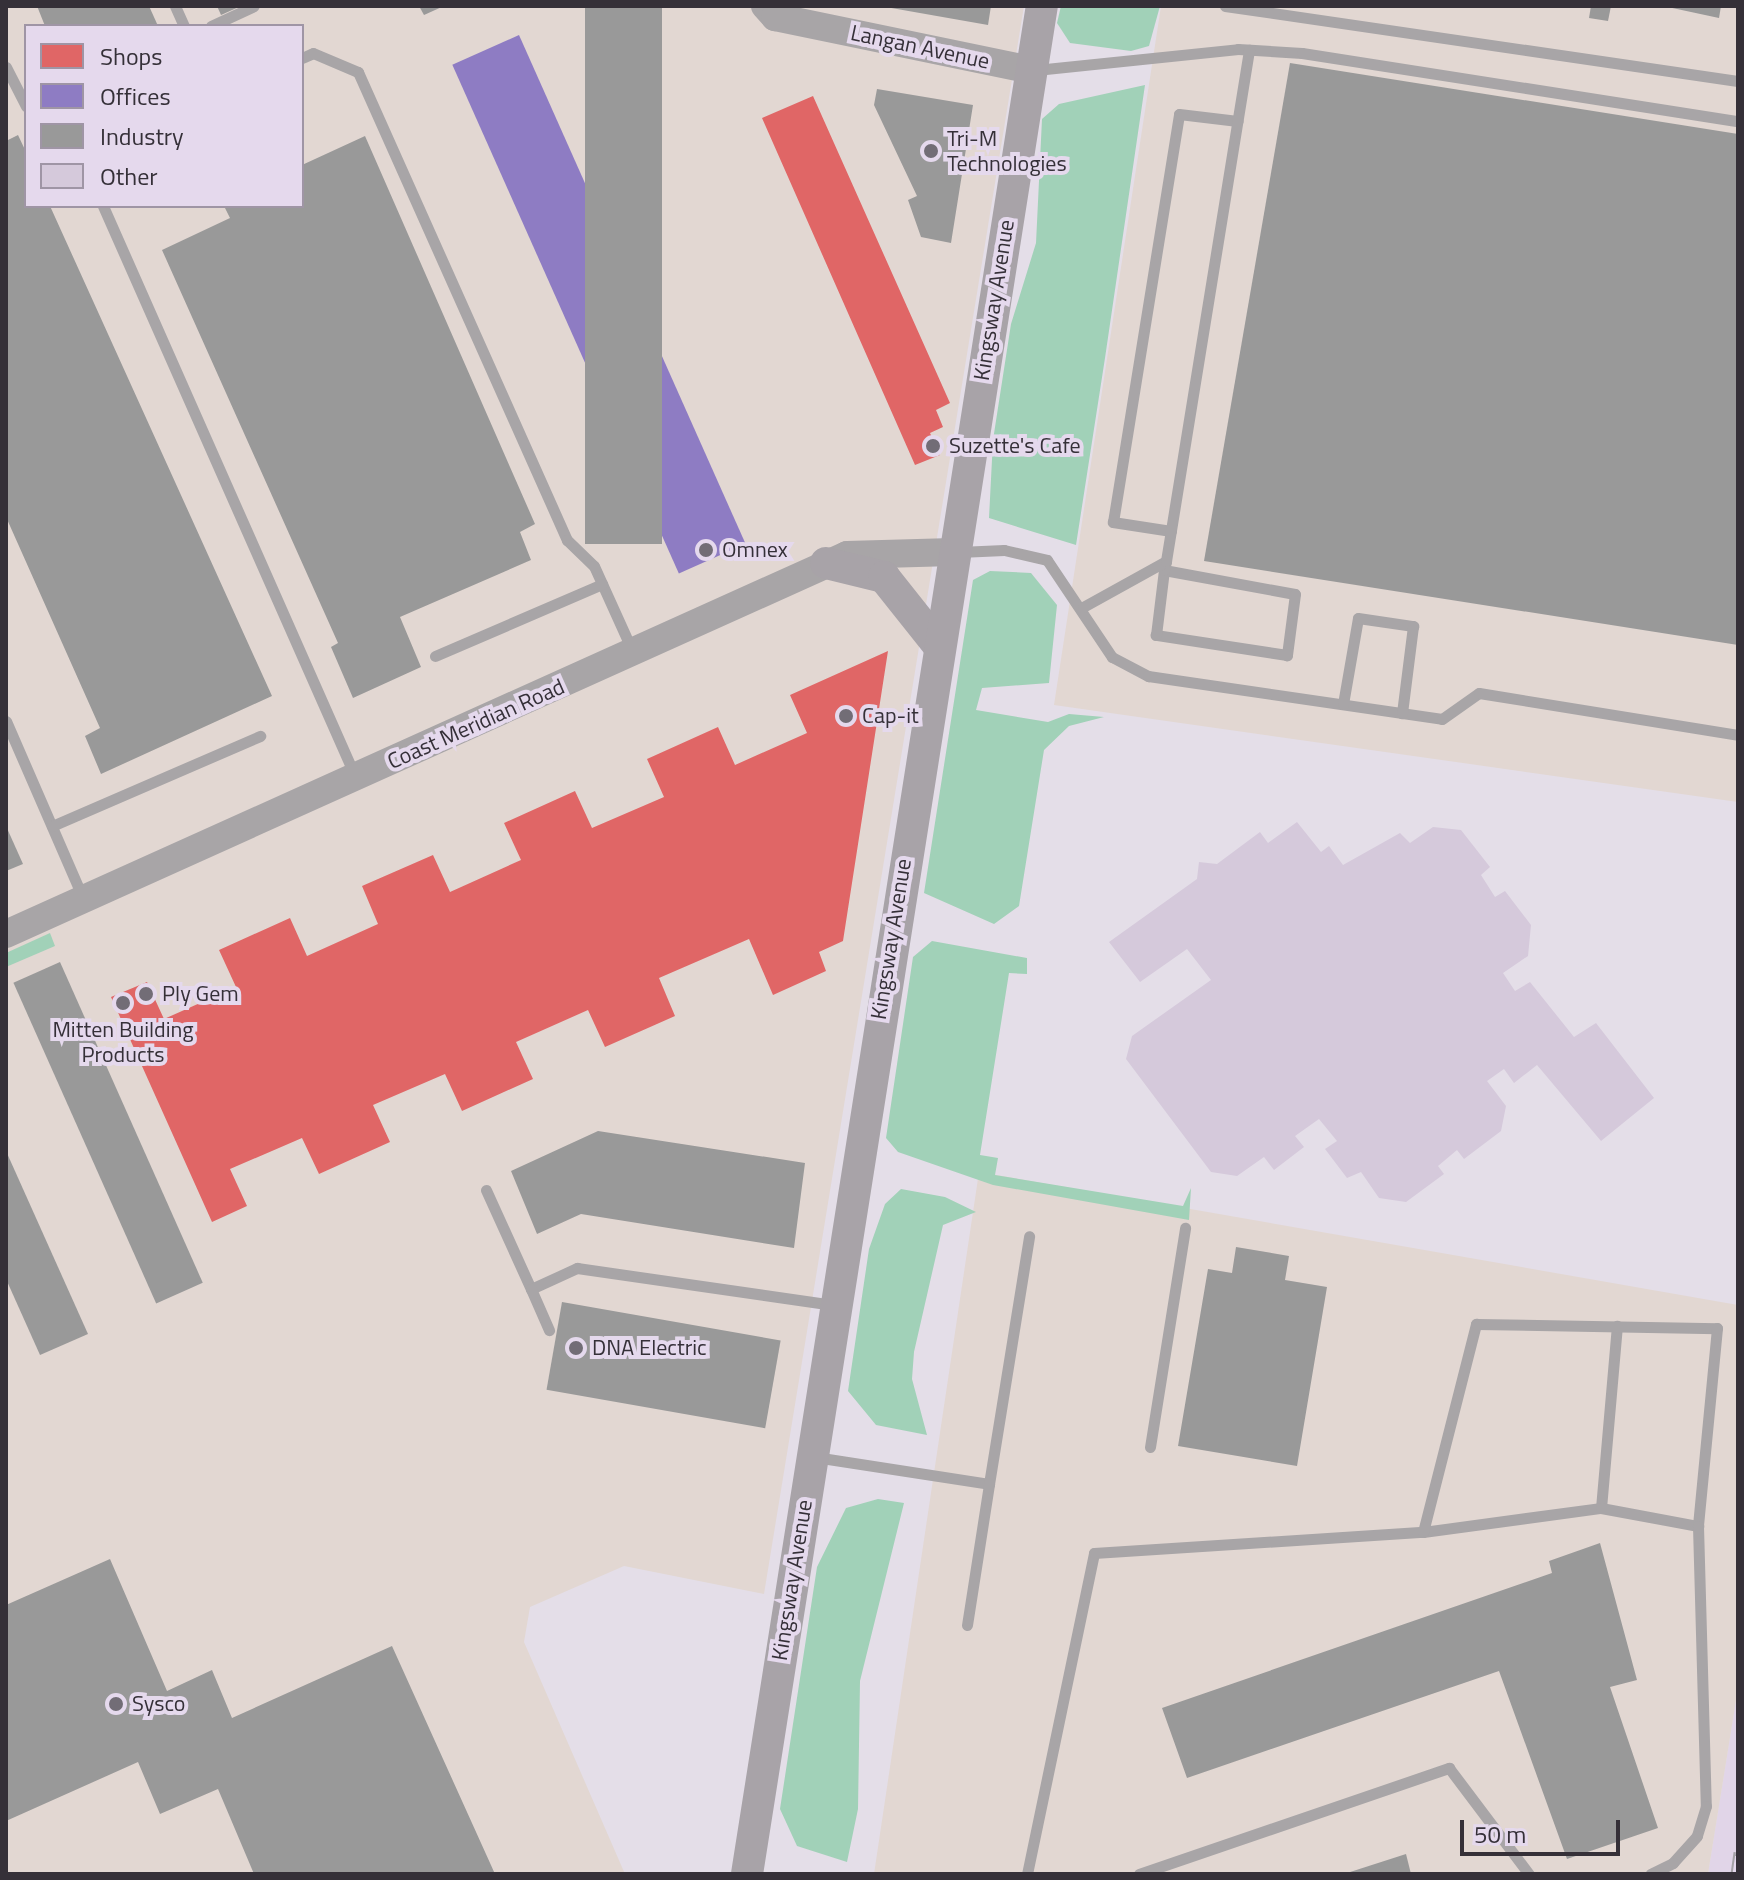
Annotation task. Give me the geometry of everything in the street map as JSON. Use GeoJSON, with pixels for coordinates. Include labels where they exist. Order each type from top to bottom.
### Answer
{"type":"FeatureCollection","features":[{"type":"Feature","properties":{"kind":"main road","name":"Kingsway Avenue"},"geometry":{"type":"LineString","coordinates":[[747,1874],[938,645],[1042,6]]}},
{"type":"Feature","properties":{"kind":"main road"},"geometry":{"type":"LineString","coordinates":[[826,563],[884,577],[938,645]]}},
{"type":"Feature","properties":{"kind":"street","name":"Langan Avenue"},"geometry":{"type":"LineString","coordinates":[[765,6],[775,17],[1031,70]]}},
{"type":"Feature","properties":{"kind":"street","name":"Coast Meridian Road"},"geometry":{"type":"LineString","coordinates":[[6,934],[633,654],[826,563],[872,550],[953,552]]}},
{"type":"Feature","properties":{"kind":"lane"},"geometry":{"type":"LineString","coordinates":[[215,24],[254,6]]}},
{"type":"Feature","properties":{"kind":"lane"},"geometry":{"type":"LineString","coordinates":[[1225,6],[1738,81]]}},
{"type":"Feature","properties":{"kind":"lane"},"geometry":{"type":"LineString","coordinates":[[1031,70],[1249,50],[1738,121]]}},
{"type":"Feature","properties":{"kind":"lane"},"geometry":{"type":"LineString","coordinates":[[1083,607],[1165,566],[1295,594],[1287,655],[1156,635],[1165,566],[1249,50]]}},
{"type":"Feature","properties":{"kind":"lane"},"geometry":{"type":"LineString","coordinates":[[304,57],[313,53],[358,72],[567,540],[602,584],[633,654]]}},
{"type":"Feature","properties":{"kind":"lane"},"geometry":{"type":"LineString","coordinates":[[6,67],[24,102]]}},
{"type":"Feature","properties":{"kind":"lane"},"geometry":{"type":"LineString","coordinates":[[1171,531],[1113,522],[1179,114],[1238,121]]}},
{"type":"Feature","properties":{"kind":"lane"},"geometry":{"type":"LineString","coordinates":[[104,208],[356,777]]}},
{"type":"Feature","properties":{"kind":"lane"},"geometry":{"type":"LineString","coordinates":[[953,552],[1004,550],[1047,560],[1083,607],[1112,657],[1148,676],[1442,719],[1479,693],[1738,735]]}},
{"type":"Feature","properties":{"kind":"lane"},"geometry":{"type":"LineString","coordinates":[[435,656],[602,584]]}},
{"type":"Feature","properties":{"kind":"lane"},"geometry":{"type":"LineString","coordinates":[[1343,704],[1358,618],[1413,626],[1402,713]]}},
{"type":"Feature","properties":{"kind":"lane"},"geometry":{"type":"LineString","coordinates":[[6,721],[85,900]]}},
{"type":"Feature","properties":{"kind":"lane"},"geometry":{"type":"LineString","coordinates":[[52,826],[260,736]]}},
{"type":"Feature","properties":{"kind":"lane"},"geometry":{"type":"LineString","coordinates":[[486,1190],[549,1330]]}},
{"type":"Feature","properties":{"kind":"lane"},"geometry":{"type":"LineString","coordinates":[[1150,1447],[1185,1228]]}},
{"type":"Feature","properties":{"kind":"lane"},"geometry":{"type":"LineString","coordinates":[[967,1625],[1029,1236]]}},
{"type":"Feature","properties":{"kind":"lane"},"geometry":{"type":"LineString","coordinates":[[531,1289],[577,1268],[834,1305]]}},
{"type":"Feature","properties":{"kind":"lane"},"geometry":{"type":"LineString","coordinates":[[1423,1532],[1476,1324],[1717,1328],[1698,1526],[1706,1806],[1697,1836],[1673,1863],[1650,1874]]}},
{"type":"Feature","properties":{"kind":"lane"},"geometry":{"type":"LineString","coordinates":[[1601,1508],[1617,1326]]}},
{"type":"Feature","properties":{"kind":"lane"},"geometry":{"type":"LineString","coordinates":[[811,1457],[989,1484]]}},
{"type":"Feature","properties":{"kind":"lane"},"geometry":{"type":"LineString","coordinates":[[1027,1874],[1094,1553],[1423,1532],[1601,1508],[1698,1526]]}},
{"type":"Feature","properties":{"kind":"lane"},"geometry":{"type":"LineString","coordinates":[[1139,1874],[1449,1768],[1529,1874]]}},
{"type":"Feature","properties":{"kind":"shaded area"},"geometry":{"type":"Polygon","coordinates":[[[6,6],[1024,6],[764,1594],[624,1566],[530,1607],[524,1642],[625,1874],[6,1874],[6,6]]]}},
{"type":"Feature","properties":{"kind":"shaded area"},"geometry":{"type":"Polygon","coordinates":[[[1161,6],[1738,6],[1738,802],[1054,705],[1161,6]]]}},
{"type":"Feature","properties":{"kind":"shaded area"},"geometry":{"type":"Polygon","coordinates":[[[979,1172],[1738,1305],[1738,1688],[1708,1874],[874,1874],[979,1172]]]}},
{"type":"Feature","properties":{"kind":"shaded area"},"geometry":{"type":"Polygon","coordinates":[[[1738,1688],[1738,1874],[1708,1874],[1738,1688]]]}},
{"type":"Feature","properties":{"kind":"green space"},"geometry":{"type":"Polygon","coordinates":[[[1061,6],[1160,6],[1149,46],[1131,51],[1070,43],[1057,23],[1061,6]]]}},
{"type":"Feature","properties":{"kind":"green space"},"geometry":{"type":"Polygon","coordinates":[[[1145,85],[1076,545],[989,518],[993,440],[1011,324],[1036,243],[1042,119],[1059,104],[1145,85]]]}},
{"type":"Feature","properties":{"kind":"green space"},"geometry":{"type":"Polygon","coordinates":[[[990,571],[1031,573],[1057,605],[1049,683],[982,688],[976,710],[1048,722],[1069,714],[1104,717],[1069,726],[1044,750],[1019,906],[994,924],[924,893],[973,580],[990,571]]]}},
{"type":"Feature","properties":{"kind":"green space"},"geometry":{"type":"Polygon","coordinates":[[[50,933],[55,946],[6,967],[6,953],[50,933]]]}},
{"type":"Feature","properties":{"kind":"green space"},"geometry":{"type":"Polygon","coordinates":[[[932,941],[1027,958],[1027,974],[1009,973],[980,1155],[998,1158],[995,1175],[1183,1206],[1191,1188],[1189,1220],[993,1185],[898,1152],[886,1138],[913,957],[932,941]]]}},
{"type":"Feature","properties":{"kind":"green space"},"geometry":{"type":"Polygon","coordinates":[[[901,1189],[945,1197],[976,1212],[943,1225],[914,1352],[912,1379],[927,1435],[876,1425],[848,1391],[869,1249],[885,1204],[901,1189]]]}},
{"type":"Feature","properties":{"kind":"green space"},"geometry":{"type":"Polygon","coordinates":[[[878,1499],[904,1503],[860,1681],[858,1809],[847,1862],[797,1846],[780,1809],[817,1567],[846,1508],[878,1499]]]}},
{"type":"Feature","properties":{"kind":"building: Shops"},"geometry":{"type":"Polygon","coordinates":[[[813,96],[950,403],[936,410],[943,427],[930,433],[940,455],[915,465],[762,118],[813,96]]]}},
{"type":"Feature","properties":{"kind":"building: Shops"},"geometry":{"type":"Polygon","coordinates":[[[888,651],[843,941],[819,952],[826,971],[773,995],[749,939],[659,978],[675,1016],[605,1047],[588,1010],[516,1042],[533,1079],[462,1111],[445,1074],[373,1105],[390,1142],[319,1174],[302,1138],[230,1169],[247,1206],[212,1222],[111,997],[147,982],[164,1019],[236,987],[219,950],[290,918],[307,956],[378,924],[362,886],[433,855],[450,892],[521,860],[504,823],[575,791],[592,828],[664,797],[647,759],[718,727],[735,765],[807,733],[790,695],[888,651]]]}},
{"type":"Feature","properties":{"kind":"building: Offices"},"geometry":{"type":"Polygon","coordinates":[[[519,35],[746,544],[679,574],[452,65],[519,35]]]}},
{"type":"Feature","properties":{"kind":"building: Industry"},"geometry":{"type":"Polygon","coordinates":[[[37,6],[149,6],[157,24],[44,24],[37,6]]]}},
{"type":"Feature","properties":{"kind":"building: Industry"},"geometry":{"type":"Polygon","coordinates":[[[217,6],[241,6],[221,15],[217,6]]]}},
{"type":"Feature","properties":{"kind":"building: Industry"},"geometry":{"type":"Polygon","coordinates":[[[419,6],[444,6],[424,15],[419,6]]]}},
{"type":"Feature","properties":{"kind":"building: Industry"},"geometry":{"type":"Polygon","coordinates":[[[585,6],[662,6],[662,544],[585,544],[585,6]]]}},
{"type":"Feature","properties":{"kind":"building: Industry"},"geometry":{"type":"Polygon","coordinates":[[[880,6],[991,6],[988,25],[880,6]]]}},
{"type":"Feature","properties":{"kind":"building: Industry"},"geometry":{"type":"Polygon","coordinates":[[[1591,6],[1611,6],[1608,21],[1589,18],[1591,6]]]}},
{"type":"Feature","properties":{"kind":"building: Industry"},"geometry":{"type":"Polygon","coordinates":[[[1663,6],[1721,6],[1719,18],[1663,6]]]}},
{"type":"Feature","properties":{"kind":"building: Industry"},"geometry":{"type":"Polygon","coordinates":[[[1290,63],[1738,134],[1738,645],[1204,561],[1290,63]]]}},
{"type":"Feature","properties":{"kind":"building: Industry","name":"Tri-M Technologies"},"geometry":{"type":"Polygon","coordinates":[[[877,89],[973,105],[951,243],[921,237],[908,200],[917,196],[874,105],[877,89]]]}},
{"type":"Feature","properties":{"kind":"building: Industry"},"geometry":{"type":"Polygon","coordinates":[[[18,135],[24,148],[24,208],[51,208],[272,696],[101,774],[85,736],[100,728],[6,517],[6,141],[18,135]]]}},
{"type":"Feature","properties":{"kind":"building: Industry"},"geometry":{"type":"Polygon","coordinates":[[[365,136],[535,524],[520,532],[531,560],[400,617],[421,667],[353,698],[331,647],[338,643],[162,250],[230,218],[225,208],[304,208],[304,164],[365,136]]]}},
{"type":"Feature","properties":{"kind":"building: Industry"},"geometry":{"type":"Polygon","coordinates":[[[6,826],[23,864],[6,871],[6,826]]]}},
{"type":"Feature","properties":{"kind":"building: Industry"},"geometry":{"type":"Polygon","coordinates":[[[60,962],[203,1283],[156,1303],[13,983],[60,962]]]}},
{"type":"Feature","properties":{"kind":"building: Industry"},"geometry":{"type":"Polygon","coordinates":[[[598,1131],[805,1163],[794,1248],[581,1214],[537,1234],[511,1171],[598,1131]]]}},
{"type":"Feature","properties":{"kind":"building: Industry"},"geometry":{"type":"Polygon","coordinates":[[[6,1151],[88,1334],[40,1355],[6,1279],[6,1151]]]}},
{"type":"Feature","properties":{"kind":"building: Industry"},"geometry":{"type":"Polygon","coordinates":[[[1236,1247],[1289,1256],[1285,1280],[1327,1287],[1297,1466],[1178,1446],[1208,1269],[1232,1273],[1236,1247]]]}},
{"type":"Feature","properties":{"kind":"building: Industry"},"geometry":{"type":"Polygon","coordinates":[[[562,1302],[781,1341],[765,1428],[547,1390],[562,1302]]]}},
{"type":"Feature","properties":{"kind":"building: Industry"},"geometry":{"type":"Polygon","coordinates":[[[1600,1543],[1637,1680],[1610,1687],[1658,1828],[1567,1859],[1499,1671],[1187,1778],[1162,1708],[1552,1573],[1549,1561],[1600,1543]]]}},
{"type":"Feature","properties":{"kind":"building: Industry","name":"Sysco"},"geometry":{"type":"Polygon","coordinates":[[[110,1559],[167,1691],[212,1670],[232,1718],[392,1646],[495,1874],[254,1874],[218,1789],[160,1814],[138,1762],[6,1821],[6,1605],[110,1559]]]}},
{"type":"Feature","properties":{"kind":"building: Industry"},"geometry":{"type":"Polygon","coordinates":[[[1406,1854],[1411,1874],[1347,1874],[1347,1873],[1406,1854]]]}},
{"type":"Feature","properties":{"kind":"building: Other"},"geometry":{"type":"Polygon","coordinates":[[[1297,822],[1321,852],[1329,846],[1343,865],[1400,833],[1410,843],[1433,827],[1461,830],[1490,867],[1481,875],[1495,897],[1505,891],[1531,925],[1528,956],[1503,973],[1515,991],[1530,982],[1574,1037],[1596,1023],[1654,1098],[1601,1141],[1537,1065],[1514,1083],[1504,1069],[1487,1081],[1506,1106],[1501,1131],[1464,1159],[1457,1150],[1438,1166],[1444,1174],[1406,1202],[1379,1198],[1361,1172],[1347,1178],[1325,1149],[1337,1141],[1319,1119],[1295,1136],[1304,1147],[1274,1170],[1264,1157],[1237,1176],[1211,1172],[1126,1059],[1132,1036],[1211,980],[1187,949],[1140,982],[1109,942],[1197,879],[1199,862],[1217,864],[1260,832],[1268,843],[1297,822]]]}},
{"type":"Feature","properties":{"kind":"railway"},"geometry":{"type":"LineString","coordinates":[[1735,1874],[1738,1852]]}},
{"type":"Feature","properties":{"kind":"place","name":"Tri-M Technologies"},"geometry":{"type":"Point","coordinates":[931,151]}},
{"type":"Feature","properties":{"kind":"place","name":"Suzette's Cafe"},"geometry":{"type":"Point","coordinates":[933,446]}},
{"type":"Feature","properties":{"kind":"place","name":"Omnex"},"geometry":{"type":"Point","coordinates":[706,550]}},
{"type":"Feature","properties":{"kind":"place","name":"Cap-it"},"geometry":{"type":"Point","coordinates":[846,716]}},
{"type":"Feature","properties":{"kind":"place","name":"Ply Gem"},"geometry":{"type":"Point","coordinates":[146,994]}},
{"type":"Feature","properties":{"kind":"place","name":"Mitten Building Products"},"geometry":{"type":"Point","coordinates":[123,1003]}},
{"type":"Feature","properties":{"kind":"place","name":"DNA Electric"},"geometry":{"type":"Point","coordinates":[576,1348]}},
{"type":"Feature","properties":{"kind":"place","name":"Sysco"},"geometry":{"type":"Point","coordinates":[116,1704]}}]}
